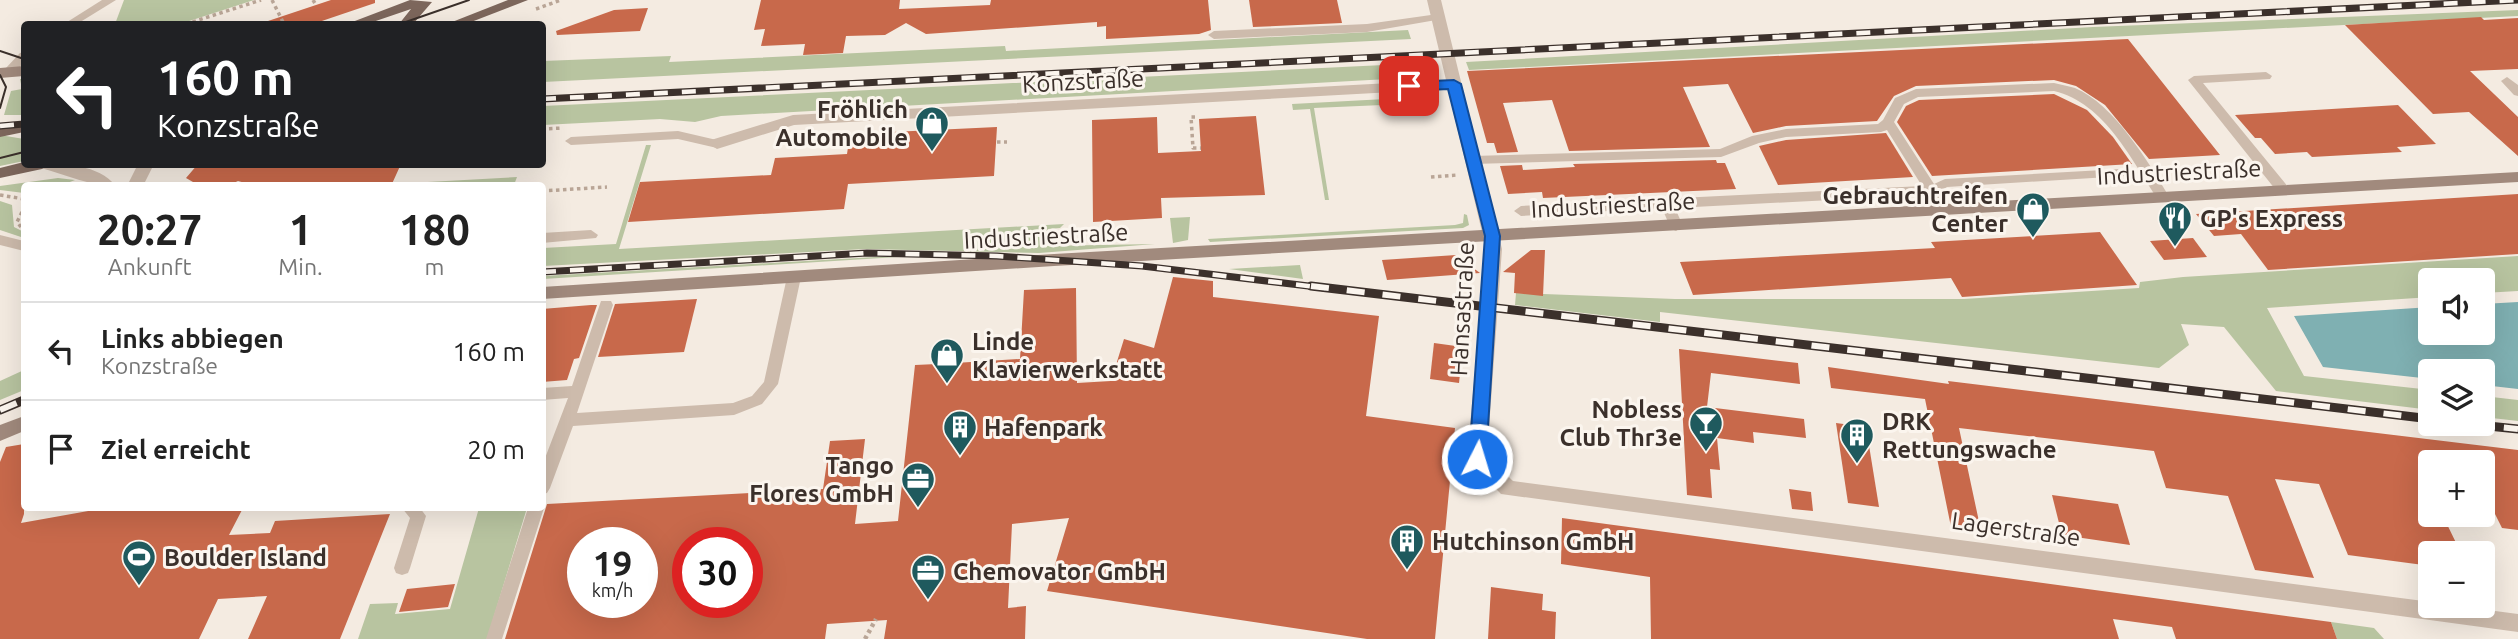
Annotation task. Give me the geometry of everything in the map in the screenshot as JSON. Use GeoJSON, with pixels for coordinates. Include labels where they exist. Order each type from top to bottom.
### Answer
{"type":"FeatureCollection","features":[{"type":"Feature","properties":{"kind":"main road"},"geometry":{"type":"LineString","coordinates":[[363,21],[426,0]]}},
{"type":"Feature","properties":{"kind":"main road"},"geometry":{"type":"LineString","coordinates":[[408,21],[426,0]]}},
{"type":"Feature","properties":{"kind":"main road"},"geometry":{"type":"LineString","coordinates":[[462,21],[521,0]]}},
{"type":"Feature","properties":{"kind":"main road"},"geometry":{"type":"LineString","coordinates":[[0,132],[21,128]]}},
{"type":"Feature","properties":{"kind":"main road"},"geometry":{"type":"LineString","coordinates":[[0,173],[25,168]]}},
{"type":"Feature","properties":{"kind":"street","name":"Hansastraße"},"geometry":{"type":"LineString","coordinates":[[1434,0],[1492,236],[1477,459],[1508,488]]}},
{"type":"Feature","properties":{"kind":"street","name":"Konzstraße"},"geometry":{"type":"LineString","coordinates":[[718,144],[793,120],[1454,84]]}},
{"type":"Feature","properties":{"kind":"street"},"geometry":{"type":"LineString","coordinates":[[61,168],[92,176],[101,182]]}},
{"type":"Feature","properties":{"kind":"street","name":"Industriestraße"},"geometry":{"type":"LineString","coordinates":[[546,293],[2518,177]]}},
{"type":"Feature","properties":{"kind":"street"},"geometry":{"type":"LineString","coordinates":[[0,433],[21,424]]}},
{"type":"Feature","properties":{"kind":"street","name":"Lagerstraße"},"geometry":{"type":"LineString","coordinates":[[1508,488],[2518,623]]}},
{"type":"Feature","properties":{"kind":"lane"},"geometry":{"type":"LineString","coordinates":[[74,21],[110,0]]}},
{"type":"Feature","properties":{"kind":"lane"},"geometry":{"type":"LineString","coordinates":[[1214,35],[1367,27],[1438,17]]}},
{"type":"Feature","properties":{"kind":"lane"},"geometry":{"type":"LineString","coordinates":[[4,72],[21,58]]}},
{"type":"Feature","properties":{"kind":"lane"},"geometry":{"type":"LineString","coordinates":[[2266,76],[2193,80],[2284,191]]}},
{"type":"Feature","properties":{"kind":"lane"},"geometry":{"type":"LineString","coordinates":[[2507,81],[2518,92]]}},
{"type":"Feature","properties":{"kind":"lane"},"geometry":{"type":"LineString","coordinates":[[1474,160],[1721,153],[1756,139],[1786,133],[1881,128],[1888,122],[1899,101],[1916,93],[2068,88],[2095,103],[2164,198]]}},
{"type":"Feature","properties":{"kind":"lane"},"geometry":{"type":"LineString","coordinates":[[1888,122],[1944,210]]}},
{"type":"Feature","properties":{"kind":"lane"},"geometry":{"type":"LineString","coordinates":[[571,141],[678,135],[718,144]]}},
{"type":"Feature","properties":{"kind":"lane"},"geometry":{"type":"LineString","coordinates":[[1521,211],[1911,188],[1932,190],[1945,183],[2121,173]]}},
{"type":"Feature","properties":{"kind":"lane"},"geometry":{"type":"LineString","coordinates":[[1666,203],[1676,226]]}},
{"type":"Feature","properties":{"kind":"lane"},"geometry":{"type":"LineString","coordinates":[[546,238],[592,235]]}},
{"type":"Feature","properties":{"kind":"lane"},"geometry":{"type":"LineString","coordinates":[[0,240],[21,245]]}},
{"type":"Feature","properties":{"kind":"lane"},"geometry":{"type":"LineString","coordinates":[[568,419],[734,409],[757,400],[771,384],[794,277]]}},
{"type":"Feature","properties":{"kind":"lane"},"geometry":{"type":"LineString","coordinates":[[546,477],[606,305]]}},
{"type":"Feature","properties":{"kind":"lane"},"geometry":{"type":"LineString","coordinates":[[546,394],[578,391]]}},
{"type":"Feature","properties":{"kind":"lane"},"geometry":{"type":"LineString","coordinates":[[402,568],[418,516],[413,511]]}},
{"type":"Feature","properties":{"kind":"lane"},"geometry":{"type":"LineString","coordinates":[[494,639],[535,511]]}},
{"type":"Feature","properties":{"kind":"path"},"geometry":{"type":"LineString","coordinates":[[200,21],[261,0]]}},
{"type":"Feature","properties":{"kind":"path"},"geometry":{"type":"LineString","coordinates":[[272,0],[282,21]]}},
{"type":"Feature","properties":{"kind":"path"},"geometry":{"type":"LineString","coordinates":[[1199,117],[1191,117],[1193,148],[1201,148]]}},
{"type":"Feature","properties":{"kind":"path"},"geometry":{"type":"LineString","coordinates":[[997,142],[1007,142]]}},
{"type":"Feature","properties":{"kind":"path"},"geometry":{"type":"LineString","coordinates":[[1431,177],[1452,176]]}},
{"type":"Feature","properties":{"kind":"path"},"geometry":{"type":"LineString","coordinates":[[546,191],[607,187]]}},
{"type":"Feature","properties":{"kind":"path"},"geometry":{"type":"LineString","coordinates":[[0,195],[21,198]]}},
{"type":"Feature","properties":{"kind":"path"},"geometry":{"type":"LineString","coordinates":[[864,638],[876,619]]}},
{"type":"Feature","properties":{"kind":"green space"},"geometry":{"type":"Polygon","coordinates":[[[124,0],[254,0],[189,21],[116,21],[124,0]]]}},
{"type":"Feature","properties":{"kind":"green space"},"geometry":{"type":"Polygon","coordinates":[[[2518,10],[2518,16],[1469,70],[1466,62],[2093,27],[2518,10]]]}},
{"type":"Feature","properties":{"kind":"green space"},"geometry":{"type":"Polygon","coordinates":[[[1408,30],[1411,39],[546,82],[546,61],[671,56],[669,62],[1005,46],[1006,51],[1408,30]]]}},
{"type":"Feature","properties":{"kind":"green space"},"geometry":{"type":"Polygon","coordinates":[[[1425,63],[1427,72],[1406,78],[721,116],[695,122],[660,119],[546,125],[546,106],[1425,63]]]}},
{"type":"Feature","properties":{"kind":"green space"},"geometry":{"type":"Polygon","coordinates":[[[21,89],[21,115],[4,115],[11,91],[21,89]]]}},
{"type":"Feature","properties":{"kind":"green space"},"geometry":{"type":"Polygon","coordinates":[[[1404,98],[1405,104],[1314,108],[1329,200],[1325,200],[1310,109],[1293,110],[1292,104],[1404,98]]]}},
{"type":"Feature","properties":{"kind":"green space"},"geometry":{"type":"Polygon","coordinates":[[[0,135],[21,138],[21,162],[0,166],[0,135]]]}},
{"type":"Feature","properties":{"kind":"green space"},"geometry":{"type":"Polygon","coordinates":[[[646,145],[651,145],[619,249],[1064,224],[1060,228],[1048,229],[1042,237],[1043,246],[1155,244],[1039,253],[865,249],[546,266],[546,248],[616,244],[646,145]]]}},
{"type":"Feature","properties":{"kind":"green space"},"geometry":{"type":"Polygon","coordinates":[[[517,177],[515,182],[427,182],[517,177]]]}},
{"type":"Feature","properties":{"kind":"green space"},"geometry":{"type":"Polygon","coordinates":[[[58,178],[75,180],[70,182],[29,182],[58,178]]]}},
{"type":"Feature","properties":{"kind":"green space"},"geometry":{"type":"Polygon","coordinates":[[[21,183],[21,193],[0,190],[0,186],[21,183]]]}},
{"type":"Feature","properties":{"kind":"green space"},"geometry":{"type":"Polygon","coordinates":[[[0,201],[12,205],[14,227],[21,230],[21,237],[0,230],[0,201]]]}},
{"type":"Feature","properties":{"kind":"green space"},"geometry":{"type":"Polygon","coordinates":[[[1464,214],[1467,215],[1469,225],[1463,228],[1210,242],[1208,239],[1455,225],[1463,223],[1464,214]]]}},
{"type":"Feature","properties":{"kind":"green space"},"geometry":{"type":"Polygon","coordinates":[[[1190,217],[1188,240],[1173,243],[1170,218],[1190,217]]]}},
{"type":"Feature","properties":{"kind":"green space"},"geometry":{"type":"Polygon","coordinates":[[[910,255],[914,256],[546,279],[546,276],[910,255]]]}},
{"type":"Feature","properties":{"kind":"green space"},"geometry":{"type":"Polygon","coordinates":[[[2518,256],[2518,291],[2495,292],[2495,268],[2418,268],[2418,298],[2267,308],[2304,376],[2418,389],[2418,408],[2276,391],[2224,327],[2181,324],[2189,345],[2159,368],[1660,312],[1660,322],[1515,305],[1516,293],[1675,299],[1964,299],[2139,288],[2140,282],[2518,256]]]}},
{"type":"Feature","properties":{"kind":"green space"},"geometry":{"type":"Polygon","coordinates":[[[1300,265],[1303,279],[1229,269],[1300,265]]]}},
{"type":"Feature","properties":{"kind":"green space"},"geometry":{"type":"Polygon","coordinates":[[[21,371],[21,391],[0,400],[0,381],[21,371]]]}},
{"type":"Feature","properties":{"kind":"green space"},"geometry":{"type":"Polygon","coordinates":[[[2495,397],[2518,400],[2518,421],[2495,418],[2495,397]]]}},
{"type":"Feature","properties":{"kind":"green space"},"geometry":{"type":"Polygon","coordinates":[[[478,511],[526,511],[487,639],[358,639],[370,604],[398,603],[395,614],[450,609],[478,511]]]}},
{"type":"Feature","properties":{"kind":"green space"},"geometry":{"type":"Polygon","coordinates":[[[2331,622],[2374,628],[2384,639],[2337,639],[2331,622]]]}},
{"type":"Feature","properties":{"kind":"water"},"geometry":{"type":"Polygon","coordinates":[[[2518,302],[2518,389],[2495,386],[2495,359],[2418,359],[2418,378],[2323,367],[2294,316],[2418,308],[2418,345],[2495,345],[2495,303],[2518,302]]]}},
{"type":"Feature","properties":{"kind":"building"},"geometry":{"type":"Polygon","coordinates":[[[331,0],[375,0],[375,3],[322,21],[268,21],[331,0]]]}},
{"type":"Feature","properties":{"kind":"building"},"geometry":{"type":"Polygon","coordinates":[[[761,0],[900,0],[899,9],[990,5],[991,0],[1208,0],[1211,30],[1199,34],[1106,39],[1106,26],[1097,27],[1097,22],[926,34],[906,23],[885,35],[846,36],[843,53],[803,55],[805,44],[761,46],[765,29],[754,30],[761,0]]]}},
{"type":"Feature","properties":{"kind":"building"},"geometry":{"type":"Polygon","coordinates":[[[1249,0],[1337,0],[1342,23],[1253,27],[1249,0]]]}},
{"type":"Feature","properties":{"kind":"building"},"geometry":{"type":"Polygon","coordinates":[[[648,8],[640,31],[557,35],[556,31],[614,10],[648,8]]]}},
{"type":"Feature","properties":{"kind":"building"},"geometry":{"type":"Polygon","coordinates":[[[2481,17],[2484,20],[2518,18],[2518,69],[2470,71],[2518,117],[2518,156],[2469,112],[2433,114],[2345,25],[2481,17]]]}},
{"type":"Feature","properties":{"kind":"building"},"geometry":{"type":"Polygon","coordinates":[[[2128,39],[2220,155],[2149,159],[2105,105],[2076,86],[2054,80],[1916,86],[1894,96],[1877,121],[1786,126],[1753,133],[1728,84],[1683,87],[1710,147],[1569,151],[1552,100],[1503,103],[1518,152],[1497,153],[1494,143],[1487,143],[1467,71],[2128,39]]]}},
{"type":"Feature","properties":{"kind":"building"},"geometry":{"type":"Polygon","coordinates":[[[2054,94],[2087,110],[2113,137],[2132,164],[1932,176],[1897,122],[1906,106],[1919,100],[2054,94]]]}},
{"type":"Feature","properties":{"kind":"building"},"geometry":{"type":"Polygon","coordinates":[[[2398,105],[2436,144],[2397,147],[2402,152],[2312,157],[2307,152],[2275,154],[2261,138],[2255,138],[2235,115],[2398,105]]]}},
{"type":"Feature","properties":{"kind":"building"},"geometry":{"type":"Polygon","coordinates":[[[1256,116],[1265,195],[1161,198],[1162,218],[1093,222],[1092,120],[1157,117],[1158,153],[1201,151],[1199,119],[1256,116]]]}},
{"type":"Feature","properties":{"kind":"building"},"geometry":{"type":"Polygon","coordinates":[[[997,127],[994,176],[848,184],[844,209],[628,222],[640,182],[771,175],[775,158],[847,154],[850,134],[997,127]]]}},
{"type":"Feature","properties":{"kind":"building"},"geometry":{"type":"Polygon","coordinates":[[[1886,133],[1913,177],[1778,185],[1759,146],[1786,140],[1886,133]]]}},
{"type":"Feature","properties":{"kind":"building"},"geometry":{"type":"Polygon","coordinates":[[[1716,160],[1717,163],[1725,163],[1736,189],[1543,198],[1542,192],[1508,194],[1500,166],[1522,165],[1523,170],[1575,167],[1573,164],[1716,160]]]}},
{"type":"Feature","properties":{"kind":"building"},"geometry":{"type":"Polygon","coordinates":[[[195,168],[399,168],[393,182],[193,182],[186,178],[195,168]]]}},
{"type":"Feature","properties":{"kind":"building"},"geometry":{"type":"Polygon","coordinates":[[[2518,194],[2518,254],[2268,270],[2241,234],[2214,236],[2196,214],[2518,194]]]}},
{"type":"Feature","properties":{"kind":"building"},"geometry":{"type":"Polygon","coordinates":[[[2100,232],[2137,285],[1962,297],[1951,278],[1693,295],[1680,262],[1935,248],[1931,242],[2100,232]]]}},
{"type":"Feature","properties":{"kind":"building"},"geometry":{"type":"Polygon","coordinates":[[[2193,238],[2207,257],[2164,260],[2150,241],[2193,238]]]}},
{"type":"Feature","properties":{"kind":"building"},"geometry":{"type":"Polygon","coordinates":[[[1531,250],[1545,250],[1543,296],[1514,293],[1515,273],[1503,272],[1531,250]]]}},
{"type":"Feature","properties":{"kind":"building"},"geometry":{"type":"Polygon","coordinates":[[[1456,255],[1480,273],[1387,280],[1382,260],[1456,255]]]}},
{"type":"Feature","properties":{"kind":"building"},"geometry":{"type":"Polygon","coordinates":[[[1173,277],[1213,281],[1213,297],[1379,316],[1366,416],[1455,428],[1435,639],[1367,639],[1047,591],[1069,518],[1012,524],[1008,608],[1026,606],[1025,639],[884,639],[887,620],[827,624],[825,639],[505,639],[547,504],[823,489],[830,441],[865,439],[855,524],[898,521],[915,365],[937,364],[937,357],[955,356],[955,363],[1020,359],[1024,290],[1076,288],[1077,383],[1111,381],[1124,339],[1154,348],[1173,277]]]}},
{"type":"Feature","properties":{"kind":"building"},"geometry":{"type":"Polygon","coordinates":[[[697,299],[684,352],[598,357],[615,304],[697,299]]]}},
{"type":"Feature","properties":{"kind":"building"},"geometry":{"type":"Polygon","coordinates":[[[597,305],[579,358],[574,359],[567,380],[546,382],[546,309],[597,305]]]}},
{"type":"Feature","properties":{"kind":"building"},"geometry":{"type":"Polygon","coordinates":[[[1434,343],[1463,347],[1459,383],[1430,379],[1434,343]]]}},
{"type":"Feature","properties":{"kind":"building"},"geometry":{"type":"Polygon","coordinates":[[[1679,349],[1798,363],[1800,384],[1711,373],[1707,407],[1804,419],[1806,438],[1753,432],[1754,443],[1717,438],[1720,470],[1710,469],[1712,498],[1687,495],[1679,349]]]}},
{"type":"Feature","properties":{"kind":"building"},"geometry":{"type":"Polygon","coordinates":[[[1828,367],[1949,384],[1948,381],[2518,450],[2518,530],[2502,528],[2495,514],[2495,450],[2418,450],[2418,527],[2448,527],[2455,541],[2418,541],[2418,564],[2348,555],[2319,484],[2275,479],[2314,578],[2255,570],[2228,496],[2166,488],[2154,451],[1959,428],[1981,531],[1951,527],[1925,399],[1831,388],[1828,367]]]}},
{"type":"Feature","properties":{"kind":"building","name":"DRK Rettungswache"},"geometry":{"type":"Polygon","coordinates":[[[1836,423],[1866,427],[1879,507],[1848,503],[1836,423]]]}},
{"type":"Feature","properties":{"kind":"building"},"geometry":{"type":"Polygon","coordinates":[[[21,444],[21,511],[24,511],[24,514],[21,523],[88,511],[241,511],[229,535],[270,533],[275,521],[390,514],[340,639],[248,639],[267,596],[218,599],[199,639],[0,639],[0,462],[6,447],[21,444]]]}},
{"type":"Feature","properties":{"kind":"building"},"geometry":{"type":"Polygon","coordinates":[[[1789,489],[1811,492],[1813,511],[1792,509],[1789,489]]]}},
{"type":"Feature","properties":{"kind":"building"},"geometry":{"type":"Polygon","coordinates":[[[2052,495],[2118,504],[2130,545],[2062,535],[2052,495]]]}},
{"type":"Feature","properties":{"kind":"building"},"geometry":{"type":"Polygon","coordinates":[[[1562,518],[2331,622],[2337,639],[2176,639],[2172,627],[2113,619],[2119,639],[1651,639],[1650,577],[1561,564],[1562,518]]]}},
{"type":"Feature","properties":{"kind":"building"},"geometry":{"type":"Polygon","coordinates":[[[455,584],[448,607],[399,612],[407,589],[455,584]]]}},
{"type":"Feature","properties":{"kind":"building"},"geometry":{"type":"Polygon","coordinates":[[[1491,587],[1543,594],[1542,610],[1556,612],[1555,639],[1488,639],[1491,587]]]}},
{"type":"Feature","properties":{"kind":"tram line"},"geometry":{"type":"LineString","coordinates":[[409,21],[469,0]]}},
{"type":"Feature","properties":{"kind":"tram line"},"geometry":{"type":"LineString","coordinates":[[0,51],[21,58]]}},
{"type":"Feature","properties":{"kind":"tram line"},"geometry":{"type":"LineString","coordinates":[[0,75],[6,87],[0,108]]}},
{"type":"Feature","properties":{"kind":"tram line"},"geometry":{"type":"LineString","coordinates":[[0,158],[21,153]]}},
{"type":"Feature","properties":{"kind":"railway"},"geometry":{"type":"LineString","coordinates":[[546,99],[2518,0]]}},
{"type":"Feature","properties":{"kind":"railway"},"geometry":{"type":"LineString","coordinates":[[0,126],[21,124]]}},
{"type":"Feature","properties":{"kind":"railway"},"geometry":{"type":"LineString","coordinates":[[546,272],[867,253],[997,256],[1142,266],[1325,288]]}},
{"type":"Feature","properties":{"kind":"railway"},"geometry":{"type":"LineString","coordinates":[[1311,286],[2418,417]]}},
{"type":"Feature","properties":{"kind":"railway"},"geometry":{"type":"LineString","coordinates":[[0,410],[21,401]]}},
{"type":"Feature","properties":{"kind":"railway"},"geometry":{"type":"LineString","coordinates":[[2495,427],[2518,429]]}},
{"type":"Feature","properties":{"kind":"place","name":"Fröhlich Automobile"},"geometry":{"type":"Point","coordinates":[932,153]}},
{"type":"Feature","properties":{"kind":"place","name":"Gebrauchtreifen Center"},"geometry":{"type":"Point","coordinates":[2033,239]}},
{"type":"Feature","properties":{"kind":"place","name":"GP's Express"},"geometry":{"type":"Point","coordinates":[2175,248]}},
{"type":"Feature","properties":{"kind":"place","name":"Linde Klavierwerkstatt"},"geometry":{"type":"Point","coordinates":[947,385]}},
{"type":"Feature","properties":{"kind":"place","name":"Nobless Club Thr3e"},"geometry":{"type":"Point","coordinates":[1706,453]}},
{"type":"Feature","properties":{"kind":"place","name":"Hafenpark"},"geometry":{"type":"Point","coordinates":[960,457]}},
{"type":"Feature","properties":{"kind":"place","name":"DRK Rettungswache"},"geometry":{"type":"Point","coordinates":[1857,465]}},
{"type":"Feature","properties":{"kind":"place","name":"Tango Flores GmbH"},"geometry":{"type":"Point","coordinates":[918,509]}},
{"type":"Feature","properties":{"kind":"place","name":"Hutchinson GmbH"},"geometry":{"type":"Point","coordinates":[1407,571]}},
{"type":"Feature","properties":{"kind":"place","name":"Boulder Island"},"geometry":{"type":"Point","coordinates":[139,587]}},
{"type":"Feature","properties":{"kind":"place","name":"Chemovator GmbH"},"geometry":{"type":"Point","coordinates":[928,601]}},
{"type":"Feature","properties":{"kind":"route"},"geometry":{"type":"LineString","coordinates":[[1409,86],[1454,84],[1492,236],[1494,249],[1477,459]]}}]}
